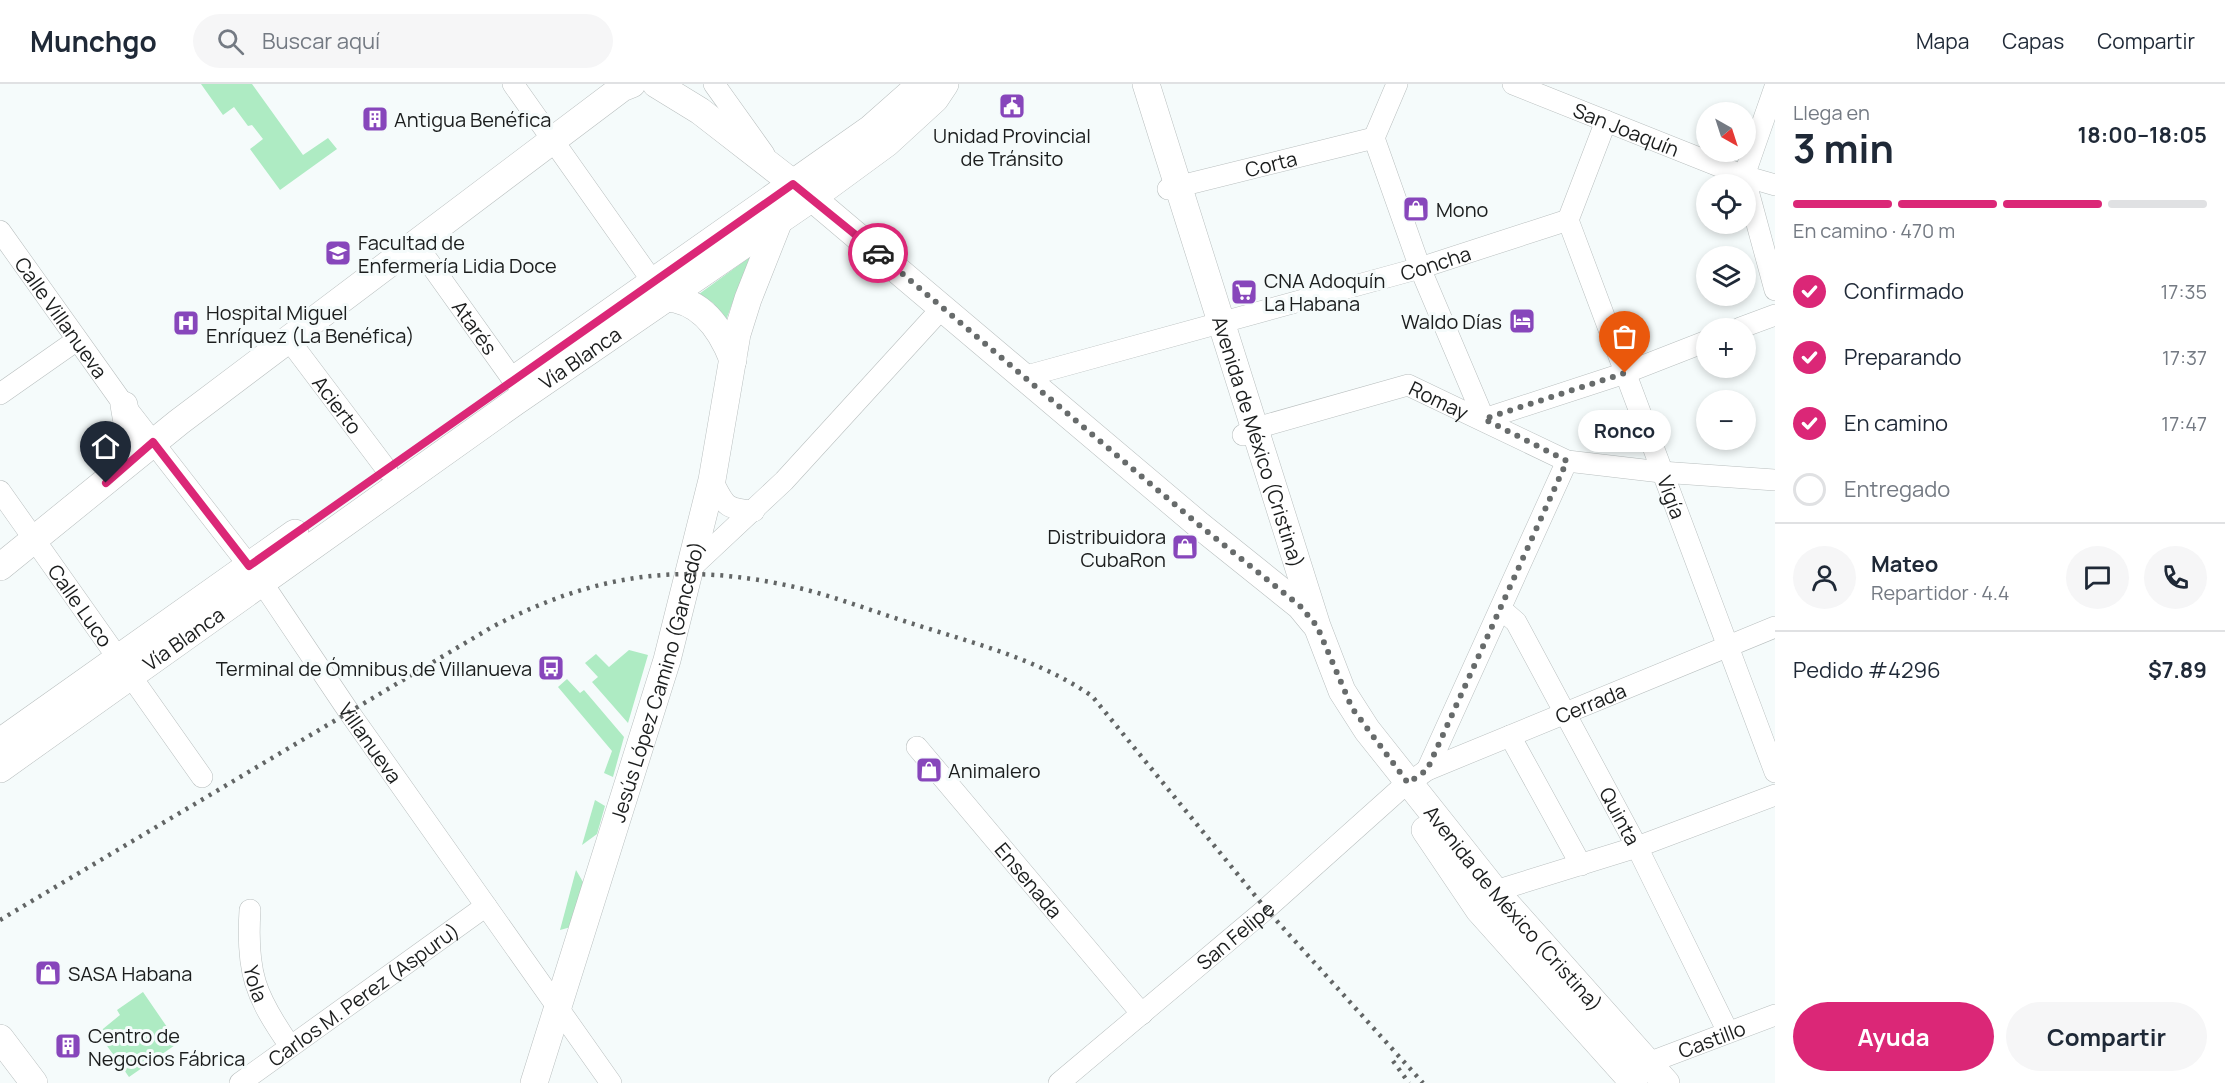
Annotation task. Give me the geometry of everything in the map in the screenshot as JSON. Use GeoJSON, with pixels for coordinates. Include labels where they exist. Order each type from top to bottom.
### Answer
{"type":"FeatureCollection","features":[{"type":"Feature","properties":{"kind":"main road"},"geometry":{"type":"LineString","coordinates":[[0,567],[113,478],[153,442],[554,142],[622,88],[632,84]]}},
{"type":"Feature","properties":{"kind":"main road"},"geometry":{"type":"LineString","coordinates":[[656,84],[700,111],[794,184],[1309,616]]}},
{"type":"Feature","properties":{"kind":"main road","name":"Vía Blanca"},"geometry":{"type":"LineString","coordinates":[[0,769],[125,667],[255,573],[659,290],[794,184],[895,110],[921,84]]}},
{"type":"Feature","properties":{"kind":"main road","name":"Vía Blanca"},"geometry":{"type":"LineString","coordinates":[[794,184],[901,131],[935,99],[945,84]]}},
{"type":"Feature","properties":{"kind":"main road","name":"Avenida de México (Cristina)"},"geometry":{"type":"LineString","coordinates":[[1132,84],[1173,188]]}},
{"type":"Feature","properties":{"kind":"main road","name":"Avenida de México (Cristina)"},"geometry":{"type":"LineString","coordinates":[[1146,84],[1173,188],[1214,324],[1309,616],[1352,708],[1411,781],[1485,898],[1649,1076]]}},
{"type":"Feature","properties":{"kind":"main road"},"geometry":{"type":"LineString","coordinates":[[758,276],[794,184]]}},
{"type":"Feature","properties":{"kind":"main road"},"geometry":{"type":"LineString","coordinates":[[758,276],[782,236],[794,184]]}},
{"type":"Feature","properties":{"kind":"main road","name":"Vía Blanca"},"geometry":{"type":"LineString","coordinates":[[255,573],[387,470],[513,380],[659,290],[780,220]]}},
{"type":"Feature","properties":{"kind":"main road","name":"Jesús López Camino (Gancedo)"},"geometry":{"type":"LineString","coordinates":[[534,1083],[593,889],[659,690],[692,567],[712,480],[742,317],[758,276]]}},
{"type":"Feature","properties":{"kind":"main road"},"geometry":{"type":"LineString","coordinates":[[659,290],[686,301],[705,314],[717,328],[733,360]]}},
{"type":"Feature","properties":{"kind":"main road"},"geometry":{"type":"LineString","coordinates":[[113,478],[124,464],[131,446],[124,405]]}},
{"type":"Feature","properties":{"kind":"main road","name":"Vía Blanca"},"geometry":{"type":"LineString","coordinates":[[0,742],[125,667]]}},
{"type":"Feature","properties":{"kind":"main road"},"geometry":{"type":"LineString","coordinates":[[0,1038],[34,1083]]}},
{"type":"Feature","properties":{"kind":"street"},"geometry":{"type":"LineString","coordinates":[[513,84],[659,290]]}},
{"type":"Feature","properties":{"kind":"street"},"geometry":{"type":"LineString","coordinates":[[714,84],[794,184]]}},
{"type":"Feature","properties":{"kind":"street"},"geometry":{"type":"LineString","coordinates":[[1397,84],[1374,138],[1420,268],[1484,419],[1625,373],[1696,345]]}},
{"type":"Feature","properties":{"kind":"street","name":"San Joaquín"},"geometry":{"type":"LineString","coordinates":[[1513,84],[1739,174]]}},
{"type":"Feature","properties":{"kind":"street"},"geometry":{"type":"LineString","coordinates":[[1745,174],[1775,87]]}},
{"type":"Feature","properties":{"kind":"street"},"geometry":{"type":"LineString","coordinates":[[1568,220],[1606,121]]}},
{"type":"Feature","properties":{"kind":"street","name":"Corta"},"geometry":{"type":"LineString","coordinates":[[1173,188],[1374,138]]}},
{"type":"Feature","properties":{"kind":"street","name":"San Joaquín"},"geometry":{"type":"LineString","coordinates":[[1756,179],[1775,184]]}},
{"type":"Feature","properties":{"kind":"street","name":"Concha"},"geometry":{"type":"LineString","coordinates":[[1023,377],[1420,268],[1568,220]]}},
{"type":"Feature","properties":{"kind":"street","name":"Vigía"},"geometry":{"type":"LineString","coordinates":[[1568,220],[1775,772]]}},
{"type":"Feature","properties":{"kind":"street"},"geometry":{"type":"LineString","coordinates":[[1756,220],[1775,290]]}},
{"type":"Feature","properties":{"kind":"street","name":"Calle Villanueva"},"geometry":{"type":"LineString","coordinates":[[0,231],[124,405]]}},
{"type":"Feature","properties":{"kind":"street","name":"Atarés"},"geometry":{"type":"LineString","coordinates":[[416,244],[513,380]]}},
{"type":"Feature","properties":{"kind":"street"},"geometry":{"type":"LineString","coordinates":[[692,567],[754,511],[942,309]]}},
{"type":"Feature","properties":{"kind":"street"},"geometry":{"type":"LineString","coordinates":[[1756,322],[1775,315]]}},
{"type":"Feature","properties":{"kind":"street"},"geometry":{"type":"LineString","coordinates":[[0,394],[77,340]]}},
{"type":"Feature","properties":{"kind":"street","name":"Acierto"},"geometry":{"type":"LineString","coordinates":[[289,340],[387,470]]}},
{"type":"Feature","properties":{"kind":"street","name":"Romay"},"geometry":{"type":"LineString","coordinates":[[1249,431],[1408,385],[1484,419],[1567,461],[1661,472],[1775,480]]}},
{"type":"Feature","properties":{"kind":"street","name":"Villanueva"},"geometry":{"type":"LineString","coordinates":[[124,405],[255,573],[349,712],[611,1083]]}},
{"type":"Feature","properties":{"kind":"street"},"geometry":{"type":"LineString","coordinates":[[1411,781],[1501,609],[1567,461]]}},
{"type":"Feature","properties":{"kind":"street"},"geometry":{"type":"LineString","coordinates":[[712,480],[723,501],[733,510],[754,511]]}},
{"type":"Feature","properties":{"kind":"street","name":"Calle Luco"},"geometry":{"type":"LineString","coordinates":[[0,491],[202,777]]}},
{"type":"Feature","properties":{"kind":"street","name":"Quinta"},"geometry":{"type":"LineString","coordinates":[[1501,609],[1516,622],[1637,847],[1728,1032]]}},
{"type":"Feature","properties":{"kind":"street","name":"Cerrada"},"geometry":{"type":"LineString","coordinates":[[1411,781],[1563,713],[1775,627]]}},
{"type":"Feature","properties":{"kind":"street"},"geometry":{"type":"LineString","coordinates":[[1510,736],[1581,865]]}},
{"type":"Feature","properties":{"kind":"street","name":"Ensenada"},"geometry":{"type":"LineString","coordinates":[[917,747],[1142,1014]]}},
{"type":"Feature","properties":{"kind":"street","name":"San Felipe"},"geometry":{"type":"LineString","coordinates":[[1059,1083],[1266,909],[1411,781]]}},
{"type":"Feature","properties":{"kind":"street"},"geometry":{"type":"LineString","coordinates":[[1485,898],[1637,847],[1775,795]]}},
{"type":"Feature","properties":{"kind":"street","name":"Carlos M. Perez (Aspuru)"},"geometry":{"type":"LineString","coordinates":[[240,1083],[486,906]]}},
{"type":"Feature","properties":{"kind":"street","name":"Yola"},"geometry":{"type":"LineString","coordinates":[[250,910],[248,949],[256,989],[268,1014],[290,1046]]}},
{"type":"Feature","properties":{"kind":"street","name":"Castillo"},"geometry":{"type":"LineString","coordinates":[[1649,1076],[1728,1032],[1775,1015]]}},
{"type":"Feature","properties":{"kind":"green space"},"geometry":{"type":"Polygon","coordinates":[[[201,84],[252,84],[303,155],[328,138],[337,149],[280,190],[250,149],[263,139],[252,125],[248,126],[234,107],[223,115],[201,84]]]}},
{"type":"Feature","properties":{"kind":"green space"},"geometry":{"type":"Polygon","coordinates":[[[750,257],[726,320],[713,303],[699,294],[750,257]]]}},
{"type":"Feature","properties":{"kind":"green space"},"geometry":{"type":"Polygon","coordinates":[[[629,650],[648,655],[628,723],[592,682],[598,677],[585,663],[596,654],[609,667],[629,650]]]}},
{"type":"Feature","properties":{"kind":"green space"},"geometry":{"type":"Polygon","coordinates":[[[567,679],[580,693],[584,690],[624,737],[613,777],[604,773],[612,751],[558,687],[567,679]]]}},
{"type":"Feature","properties":{"kind":"green space"},"geometry":{"type":"Polygon","coordinates":[[[595,800],[605,806],[597,834],[582,845],[595,800]]]}},
{"type":"Feature","properties":{"kind":"green space"},"geometry":{"type":"Polygon","coordinates":[[[576,870],[583,882],[571,927],[560,930],[576,870]]]}},
{"type":"Feature","properties":{"kind":"green space"},"geometry":{"type":"Polygon","coordinates":[[[143,992],[178,1043],[129,1077],[98,1033],[120,1015],[117,1010],[143,992]]]}},
{"type":"Feature","properties":{"kind":"railway"},"geometry":{"type":"LineString","coordinates":[[0,920],[492,627],[568,594],[605,584],[641,577],[679,574],[717,575],[799,588],[987,647],[1030,663],[1072,683],[1092,696],[1266,909],[1423,1083]]}},
{"type":"Feature","properties":{"kind":"railway"},"geometry":{"type":"LineString","coordinates":[[1393,1061],[1409,1083]]}},
{"type":"Feature","properties":{"kind":"way so far"},"geometry":{"type":"LineString","coordinates":[[878,253],[989,350],[1300,606],[1317,626],[1342,691],[1352,708],[1408,783],[1427,770],[1567,461],[1484,419],[1625,373]]}},
{"type":"Feature","properties":{"kind":"place","name":"Unidad Provincial de Tránsito"},"geometry":{"type":"Point","coordinates":[1012,106]}},
{"type":"Feature","properties":{"kind":"place","name":"Antigua Benéfica"},"geometry":{"type":"Point","coordinates":[375,119]}},
{"type":"Feature","properties":{"kind":"place","name":"Mono"},"geometry":{"type":"Point","coordinates":[1416,209]}},
{"type":"Feature","properties":{"kind":"place","name":"Facultad de Enfermería Lidia Doce"},"geometry":{"type":"Point","coordinates":[338,253]}},
{"type":"Feature","properties":{"kind":"place","name":"CNA Adoquín La Habana"},"geometry":{"type":"Point","coordinates":[1244,292]}},
{"type":"Feature","properties":{"kind":"place","name":"Waldo Días"},"geometry":{"type":"Point","coordinates":[1522,321]}},
{"type":"Feature","properties":{"kind":"place","name":"Hospital Miguel Enríquez (La Benéfica)"},"geometry":{"type":"Point","coordinates":[186,323]}},
{"type":"Feature","properties":{"kind":"place","name":"Ronco"},"geometry":{"type":"Point","coordinates":[1625,373]}},
{"type":"Feature","properties":{"kind":"place","name":"Distribuidora CubaRon"},"geometry":{"type":"Point","coordinates":[1185,547]}},
{"type":"Feature","properties":{"kind":"place","name":"Terminal de Ómnibus de Villanueva"},"geometry":{"type":"Point","coordinates":[551,668]}},
{"type":"Feature","properties":{"kind":"place","name":"Animalero"},"geometry":{"type":"Point","coordinates":[929,770]}},
{"type":"Feature","properties":{"kind":"place","name":"SASA Habana"},"geometry":{"type":"Point","coordinates":[48,973]}},
{"type":"Feature","properties":{"kind":"place","name":"Centro de Negocios Fábrica"},"geometry":{"type":"Point","coordinates":[68,1046]}},
{"type":"Feature","properties":{"kind":"route"},"geometry":{"type":"LineString","coordinates":[[106,483],[153,442],[249,566],[793,184],[878,253]]}}]}
